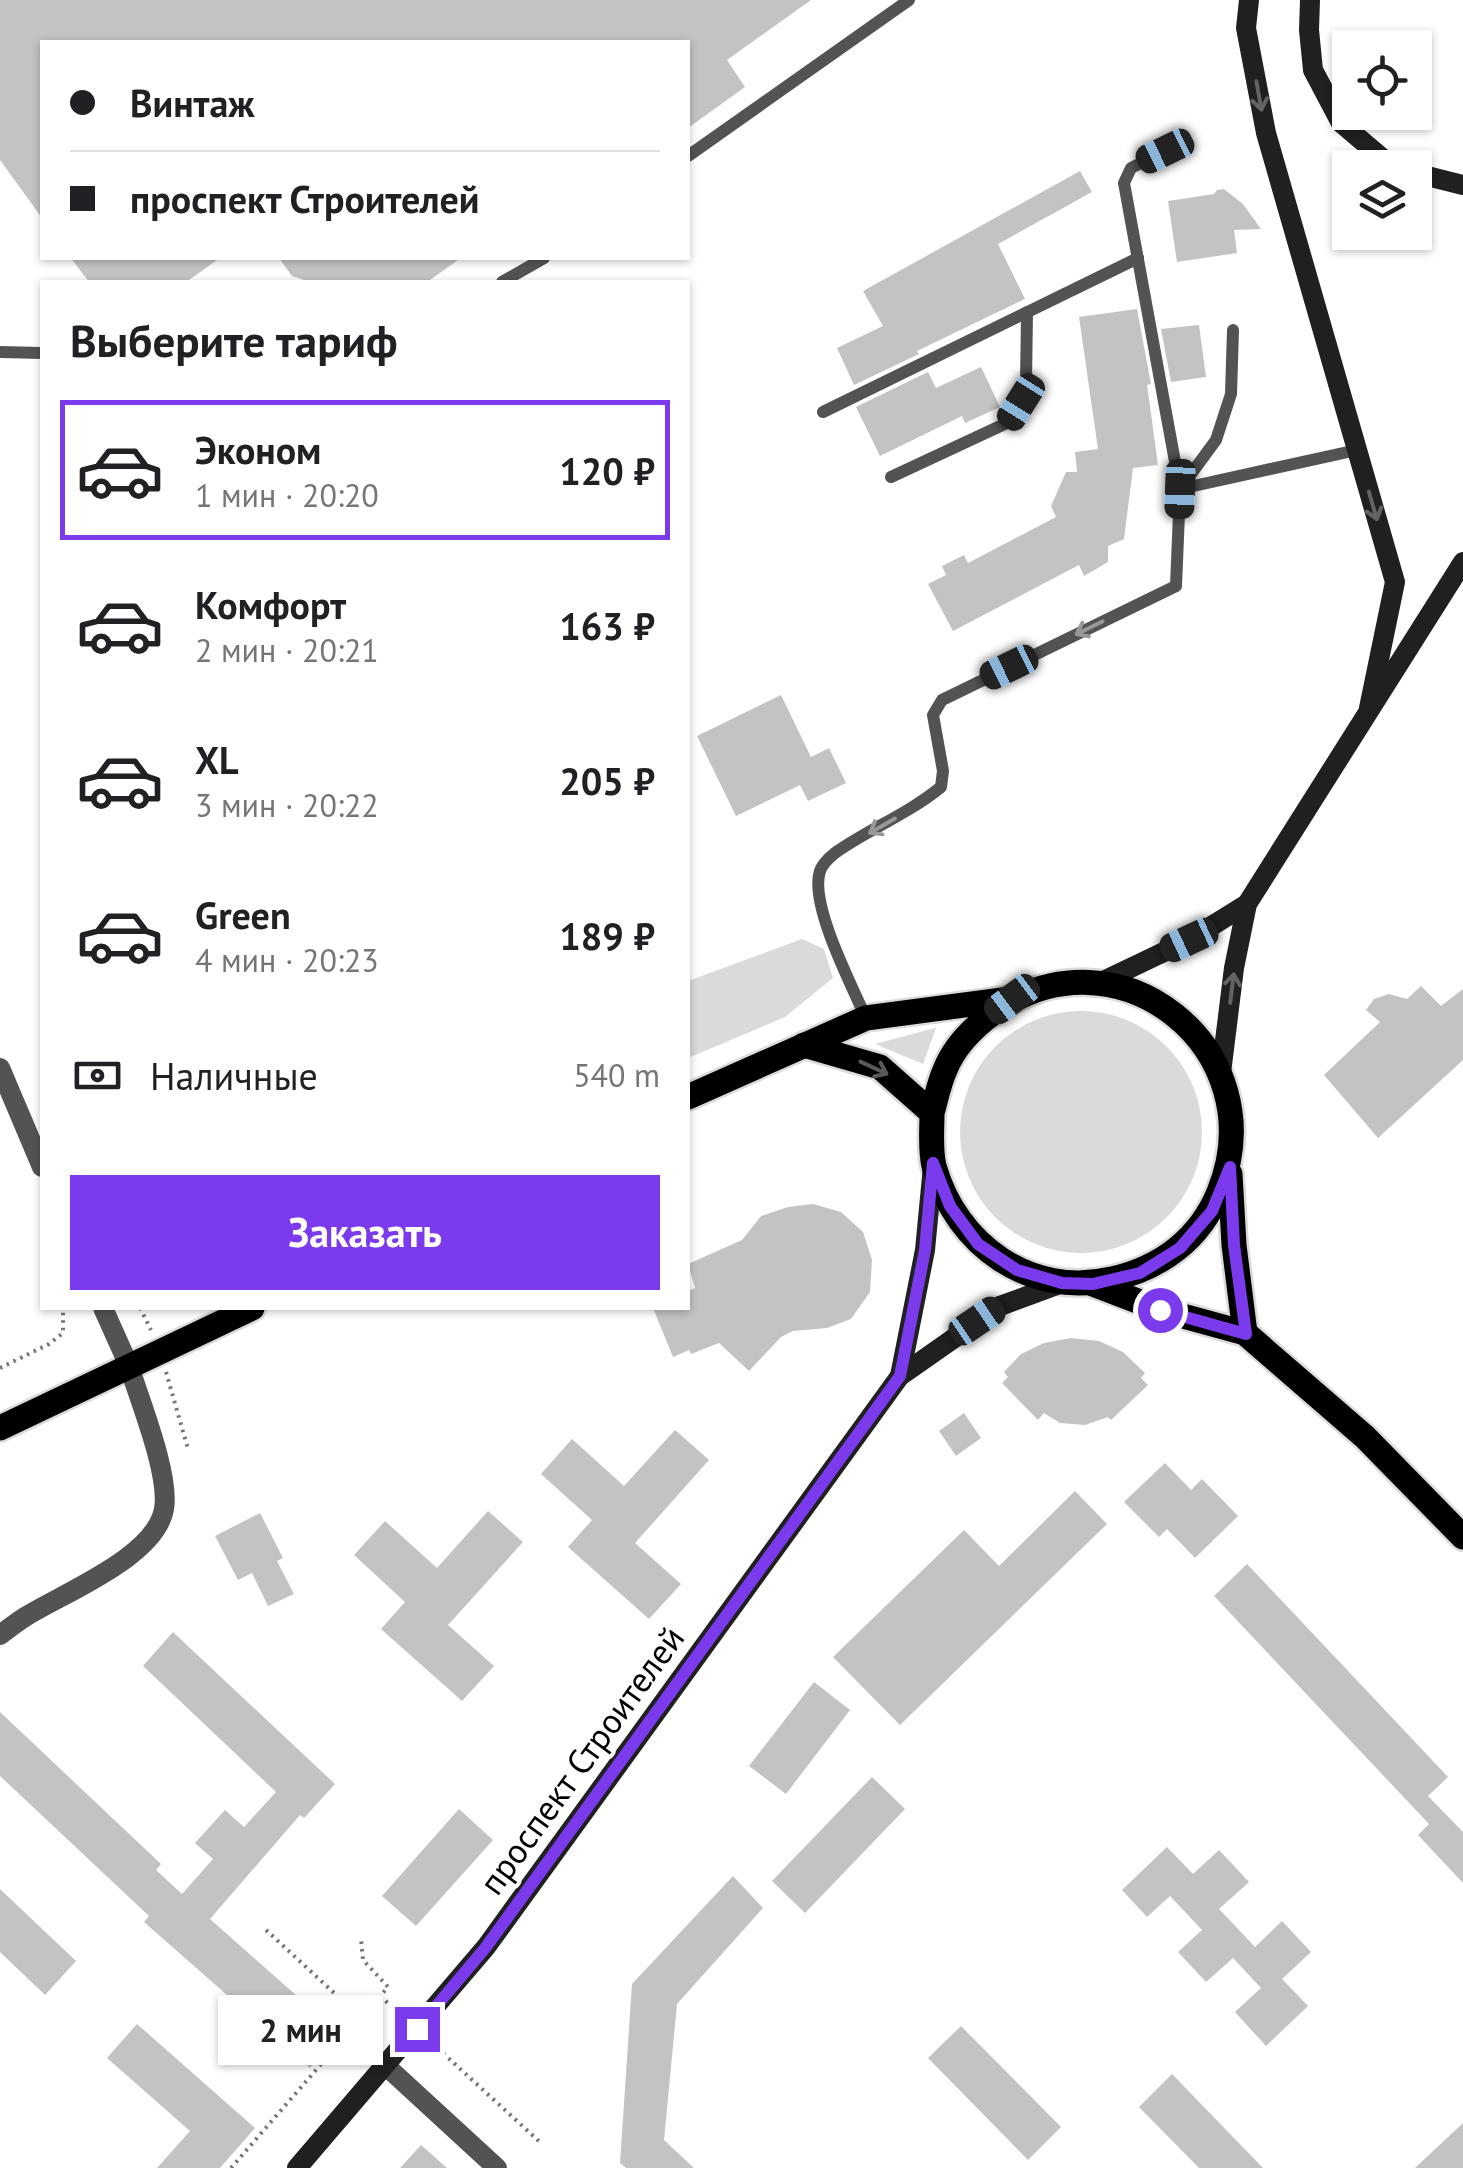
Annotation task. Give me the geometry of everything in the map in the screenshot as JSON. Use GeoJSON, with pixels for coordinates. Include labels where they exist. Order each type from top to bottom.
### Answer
{"type":"FeatureCollection","features":[{"type":"Feature","properties":{"kind":"main road"},"geometry":{"type":"LineString","coordinates":[[1249,0],[1246,28],[1266,132],[1395,582],[1370,708]]}},
{"type":"Feature","properties":{"kind":"main road"},"geometry":{"type":"LineString","coordinates":[[1310,0],[1313,70],[1341,122],[1373,150]]}},
{"type":"Feature","properties":{"kind":"main road"},"geometry":{"type":"LineString","coordinates":[[1432,178],[1463,185]]}},
{"type":"Feature","properties":{"kind":"main road"},"geometry":{"type":"LineString","coordinates":[[1221,1073],[1234,968],[1247,904],[1463,562]]}},
{"type":"Feature","properties":{"kind":"main road"},"geometry":{"type":"LineString","coordinates":[[1099,983],[1189,940],[1247,904]]}},
{"type":"Feature","properties":{"kind":"main road"},"geometry":{"type":"LineString","coordinates":[[690,1096],[866,1018],[1012,999],[1054,984],[1099,983],[1137,992],[1172,1012],[1200,1039],[1221,1073],[1232,1120],[1234,1245],[1246,1334]]}},
{"type":"Feature","properties":{"kind":"main road"},"geometry":{"type":"LineString","coordinates":[[900,1376],[925,1250],[933,1163],[932,1113],[946,1067],[974,1028],[1012,999]]}},
{"type":"Feature","properties":{"kind":"main road"},"geometry":{"type":"LineString","coordinates":[[804,1045],[880,1068],[932,1113]]}},
{"type":"Feature","properties":{"kind":"main road"},"geometry":{"type":"LineString","coordinates":[[933,1163],[950,1206],[978,1244],[1017,1270],[1062,1283],[1093,1284],[1140,1273],[1180,1248],[1212,1211],[1230,1167]]}},
{"type":"Feature","properties":{"kind":"main road"},"geometry":{"type":"LineString","coordinates":[[900,1376],[1000,1306],[1062,1283]]}},
{"type":"Feature","properties":{"kind":"main road"},"geometry":{"type":"LineString","coordinates":[[1093,1284],[1160,1310],[1246,1334],[1365,1438],[1463,1537]]}},
{"type":"Feature","properties":{"kind":"main road"},"geometry":{"type":"LineString","coordinates":[[0,1428],[248,1310]]}},
{"type":"Feature","properties":{"kind":"main road","name":"проспект Строителей"},"geometry":{"type":"LineString","coordinates":[[297,2168],[486,1947],[900,1376]]}},
{"type":"Feature","properties":{"kind":"street"},"geometry":{"type":"LineString","coordinates":[[0,1068],[40,1162]]}},
{"type":"Feature","properties":{"kind":"street"},"geometry":{"type":"LineString","coordinates":[[0,1635],[125,1560],[152,1534],[164,1511],[162,1471],[129,1366],[105,1310]]}},
{"type":"Feature","properties":{"kind":"street"},"geometry":{"type":"LineString","coordinates":[[386,2066],[497,2168]]}},
{"type":"Feature","properties":{"kind":"lane"},"geometry":{"type":"LineString","coordinates":[[690,155],[908,0]]}},
{"type":"Feature","properties":{"kind":"lane"},"geometry":{"type":"LineString","coordinates":[[866,1018],[836,951],[818,896],[820,870],[832,855],[941,787],[943,771],[933,715],[942,700],[1176,586],[1180,489],[1124,183],[1131,168],[1165,151]]}},
{"type":"Feature","properties":{"kind":"lane"},"geometry":{"type":"LineString","coordinates":[[824,412],[1138,258]]}},
{"type":"Feature","properties":{"kind":"lane"},"geometry":{"type":"LineString","coordinates":[[506,280],[540,260]]}},
{"type":"Feature","properties":{"kind":"lane"},"geometry":{"type":"LineString","coordinates":[[891,478],[1009,422],[1021,402],[1026,382],[1027,312]]}},
{"type":"Feature","properties":{"kind":"lane"},"geometry":{"type":"LineString","coordinates":[[1180,489],[1216,440],[1231,394],[1233,330]]}},
{"type":"Feature","properties":{"kind":"lane"},"geometry":{"type":"LineString","coordinates":[[0,352],[40,352]]}},
{"type":"Feature","properties":{"kind":"lane"},"geometry":{"type":"LineString","coordinates":[[1180,489],[1357,450]]}},
{"type":"Feature","properties":{"kind":"path"},"geometry":{"type":"LineString","coordinates":[[0,1368],[50,1344],[63,1333],[63,1310]]}},
{"type":"Feature","properties":{"kind":"path"},"geometry":{"type":"LineString","coordinates":[[141,1310],[161,1352],[188,1449]]}},
{"type":"Feature","properties":{"kind":"path"},"geometry":{"type":"LineString","coordinates":[[266,1930],[360,2016]]}},
{"type":"Feature","properties":{"kind":"path"},"geometry":{"type":"LineString","coordinates":[[231,2168],[388,1986],[363,1960],[362,1940]]}},
{"type":"Feature","properties":{"kind":"path"},"geometry":{"type":"LineString","coordinates":[[380,1996],[542,2144]]}},
{"type":"Feature","properties":{"kind":"shaded area"},"geometry":{"type":"Polygon","coordinates":[[[802,939],[824,949],[833,978],[785,1017],[690,1057],[690,980],[802,939]]]}},
{"type":"Feature","properties":{"kind":"shaded area"},"geometry":{"type":"Polygon","coordinates":[[[1081,1011],[1127,1021],[1166,1047],[1192,1086],[1202,1132],[1192,1178],[1166,1217],[1127,1243],[1081,1253],[1035,1243],[996,1217],[970,1178],[960,1132],[970,1086],[996,1047],[1035,1021],[1081,1011]]]}},
{"type":"Feature","properties":{"kind":"shaded area"},"geometry":{"type":"Polygon","coordinates":[[[935,1028],[923,1064],[875,1044],[935,1028]]]}},
{"type":"Feature","properties":{"kind":"building"},"geometry":{"type":"Polygon","coordinates":[[[0,0],[811,0],[727,60],[745,87],[690,127],[690,40],[40,40],[40,215],[0,160],[0,0]]]}},
{"type":"Feature","properties":{"kind":"building"},"geometry":{"type":"Polygon","coordinates":[[[1080,171],[1092,192],[998,244],[1025,299],[854,385],[837,348],[883,326],[863,291],[1080,171]]]}},
{"type":"Feature","properties":{"kind":"building"},"geometry":{"type":"Polygon","coordinates":[[[1224,189],[1243,204],[1261,229],[1234,230],[1237,253],[1177,262],[1168,201],[1224,189]]]}},
{"type":"Feature","properties":{"kind":"building"},"geometry":{"type":"Polygon","coordinates":[[[72,260],[217,260],[189,280],[88,280],[72,260]]]}},
{"type":"Feature","properties":{"kind":"building"},"geometry":{"type":"Polygon","coordinates":[[[280,260],[458,260],[430,280],[304,280],[292,276],[280,260]]]}},
{"type":"Feature","properties":{"kind":"building"},"geometry":{"type":"Polygon","coordinates":[[[1137,309],[1151,384],[1147,385],[1158,465],[1133,468],[1124,539],[1108,546],[1108,562],[1084,576],[1079,565],[953,631],[928,584],[946,575],[942,566],[964,555],[968,563],[1056,517],[1051,506],[1066,472],[1077,472],[1075,452],[1098,449],[1079,317],[1137,309]]]}},
{"type":"Feature","properties":{"kind":"building"},"geometry":{"type":"Polygon","coordinates":[[[1199,325],[1206,377],[1171,382],[1161,329],[1199,325]]]}},
{"type":"Feature","properties":{"kind":"building"},"geometry":{"type":"Polygon","coordinates":[[[981,367],[1000,407],[965,423],[962,416],[880,456],[856,407],[928,372],[936,388],[981,367]]]}},
{"type":"Feature","properties":{"kind":"building"},"geometry":{"type":"Polygon","coordinates":[[[781,695],[811,757],[829,748],[846,783],[808,801],[800,785],[736,816],[697,736],[781,695]]]}},
{"type":"Feature","properties":{"kind":"building"},"geometry":{"type":"Polygon","coordinates":[[[1421,986],[1441,1006],[1463,989],[1463,1060],[1378,1138],[1324,1075],[1380,1022],[1366,1010],[1374,999],[1389,994],[1407,999],[1421,986]]]}},
{"type":"Feature","properties":{"kind":"building"},"geometry":{"type":"Polygon","coordinates":[[[813,1204],[841,1212],[863,1232],[872,1260],[870,1292],[851,1319],[781,1337],[749,1371],[719,1343],[673,1357],[654,1310],[690,1310],[690,1290],[695,1288],[690,1263],[742,1240],[761,1216],[813,1204]]]}},
{"type":"Feature","properties":{"kind":"building"},"geometry":{"type":"Polygon","coordinates":[[[1071,1338],[1099,1341],[1123,1352],[1145,1373],[1141,1378],[1148,1385],[1111,1420],[1108,1417],[1085,1425],[1060,1423],[1044,1413],[1038,1420],[1002,1383],[1008,1377],[1004,1372],[1021,1354],[1044,1343],[1071,1338]]]}},
{"type":"Feature","properties":{"kind":"building"},"geometry":{"type":"Polygon","coordinates":[[[964,1413],[981,1438],[956,1456],[939,1431],[964,1413]]]}},
{"type":"Feature","properties":{"kind":"building"},"geometry":{"type":"Polygon","coordinates":[[[675,1430],[709,1460],[635,1543],[681,1584],[649,1619],[568,1547],[592,1520],[541,1474],[572,1439],[624,1486],[675,1430]]]}},
{"type":"Feature","properties":{"kind":"building"},"geometry":{"type":"Polygon","coordinates":[[[1165,1463],[1191,1490],[1202,1479],[1238,1516],[1195,1558],[1167,1529],[1159,1537],[1124,1502],[1165,1463]]]}},
{"type":"Feature","properties":{"kind":"building"},"geometry":{"type":"Polygon","coordinates":[[[1075,1491],[1107,1524],[900,1725],[833,1657],[964,1530],[999,1566],[1075,1491]]]}},
{"type":"Feature","properties":{"kind":"building"},"geometry":{"type":"Polygon","coordinates":[[[488,1511],[523,1542],[448,1625],[494,1666],[462,1701],[381,1629],[405,1602],[354,1555],[385,1521],[437,1568],[488,1511]]]}},
{"type":"Feature","properties":{"kind":"building"},"geometry":{"type":"Polygon","coordinates":[[[260,1513],[283,1558],[277,1561],[294,1594],[268,1606],[252,1573],[238,1580],[215,1536],[260,1513]]]}},
{"type":"Feature","properties":{"kind":"building"},"geometry":{"type":"Polygon","coordinates":[[[1247,1564],[1448,1777],[1428,1796],[1463,1832],[1463,1883],[1418,1835],[1429,1824],[1214,1596],[1247,1564]]]}},
{"type":"Feature","properties":{"kind":"building"},"geometry":{"type":"Polygon","coordinates":[[[173,1632],[335,1784],[304,1818],[300,1815],[210,1919],[340,2034],[310,2068],[144,1922],[149,1916],[0,1776],[0,1712],[161,1864],[156,1870],[182,1894],[213,1859],[195,1843],[225,1810],[244,1827],[276,1792],[143,1666],[173,1632]]]}},
{"type":"Feature","properties":{"kind":"building"},"geometry":{"type":"Polygon","coordinates":[[[814,1682],[850,1710],[786,1794],[749,1766],[814,1682]]]}},
{"type":"Feature","properties":{"kind":"building"},"geometry":{"type":"Polygon","coordinates":[[[872,1777],[905,1809],[805,1913],[772,1881],[872,1777]]]}},
{"type":"Feature","properties":{"kind":"building"},"geometry":{"type":"Polygon","coordinates":[[[459,1809],[493,1840],[416,1926],[382,1896],[459,1809]]]}},
{"type":"Feature","properties":{"kind":"building"},"geometry":{"type":"Polygon","coordinates":[[[1167,1847],[1193,1874],[1219,1850],[1249,1882],[1219,1909],[1255,1947],[1282,1921],[1311,1952],[1282,1979],[1308,2006],[1266,2046],[1235,2012],[1261,1988],[1233,1958],[1206,1982],[1178,1952],[1202,1930],[1170,1896],[1147,1917],[1122,1890],[1167,1847]]]}},
{"type":"Feature","properties":{"kind":"building"},"geometry":{"type":"Polygon","coordinates":[[[733,1876],[763,1908],[677,2004],[664,2140],[694,2168],[626,2168],[620,2163],[632,1984],[733,1876]]]}},
{"type":"Feature","properties":{"kind":"building"},"geometry":{"type":"Polygon","coordinates":[[[0,1889],[76,1961],[45,1995],[0,1952],[0,1889]]]}},
{"type":"Feature","properties":{"kind":"building"},"geometry":{"type":"Polygon","coordinates":[[[137,2024],[255,2128],[220,2168],[157,2168],[190,2131],[107,2058],[137,2024]]]}},
{"type":"Feature","properties":{"kind":"building"},"geometry":{"type":"Polygon","coordinates":[[[961,2026],[1061,2127],[1028,2160],[928,2058],[961,2026]]]}},
{"type":"Feature","properties":{"kind":"building"},"geometry":{"type":"Polygon","coordinates":[[[1172,2074],[1263,2168],[1199,2168],[1139,2107],[1172,2074]]]}},
{"type":"Feature","properties":{"kind":"building"},"geometry":{"type":"Polygon","coordinates":[[[1463,2123],[1463,2168],[1415,2168],[1463,2123]]]}},
{"type":"Feature","properties":{"kind":"building"},"geometry":{"type":"Polygon","coordinates":[[[421,2145],[447,2168],[400,2168],[421,2145]]]}},
{"type":"Feature","properties":{"kind":"route"},"geometry":{"type":"LineString","coordinates":[[417,2029],[486,1947],[900,1376],[925,1250],[933,1163],[950,1206],[978,1244],[1017,1270],[1062,1283],[1093,1284],[1140,1273],[1180,1248],[1212,1211],[1230,1167],[1234,1245],[1246,1334],[1160,1310]]}}]}
